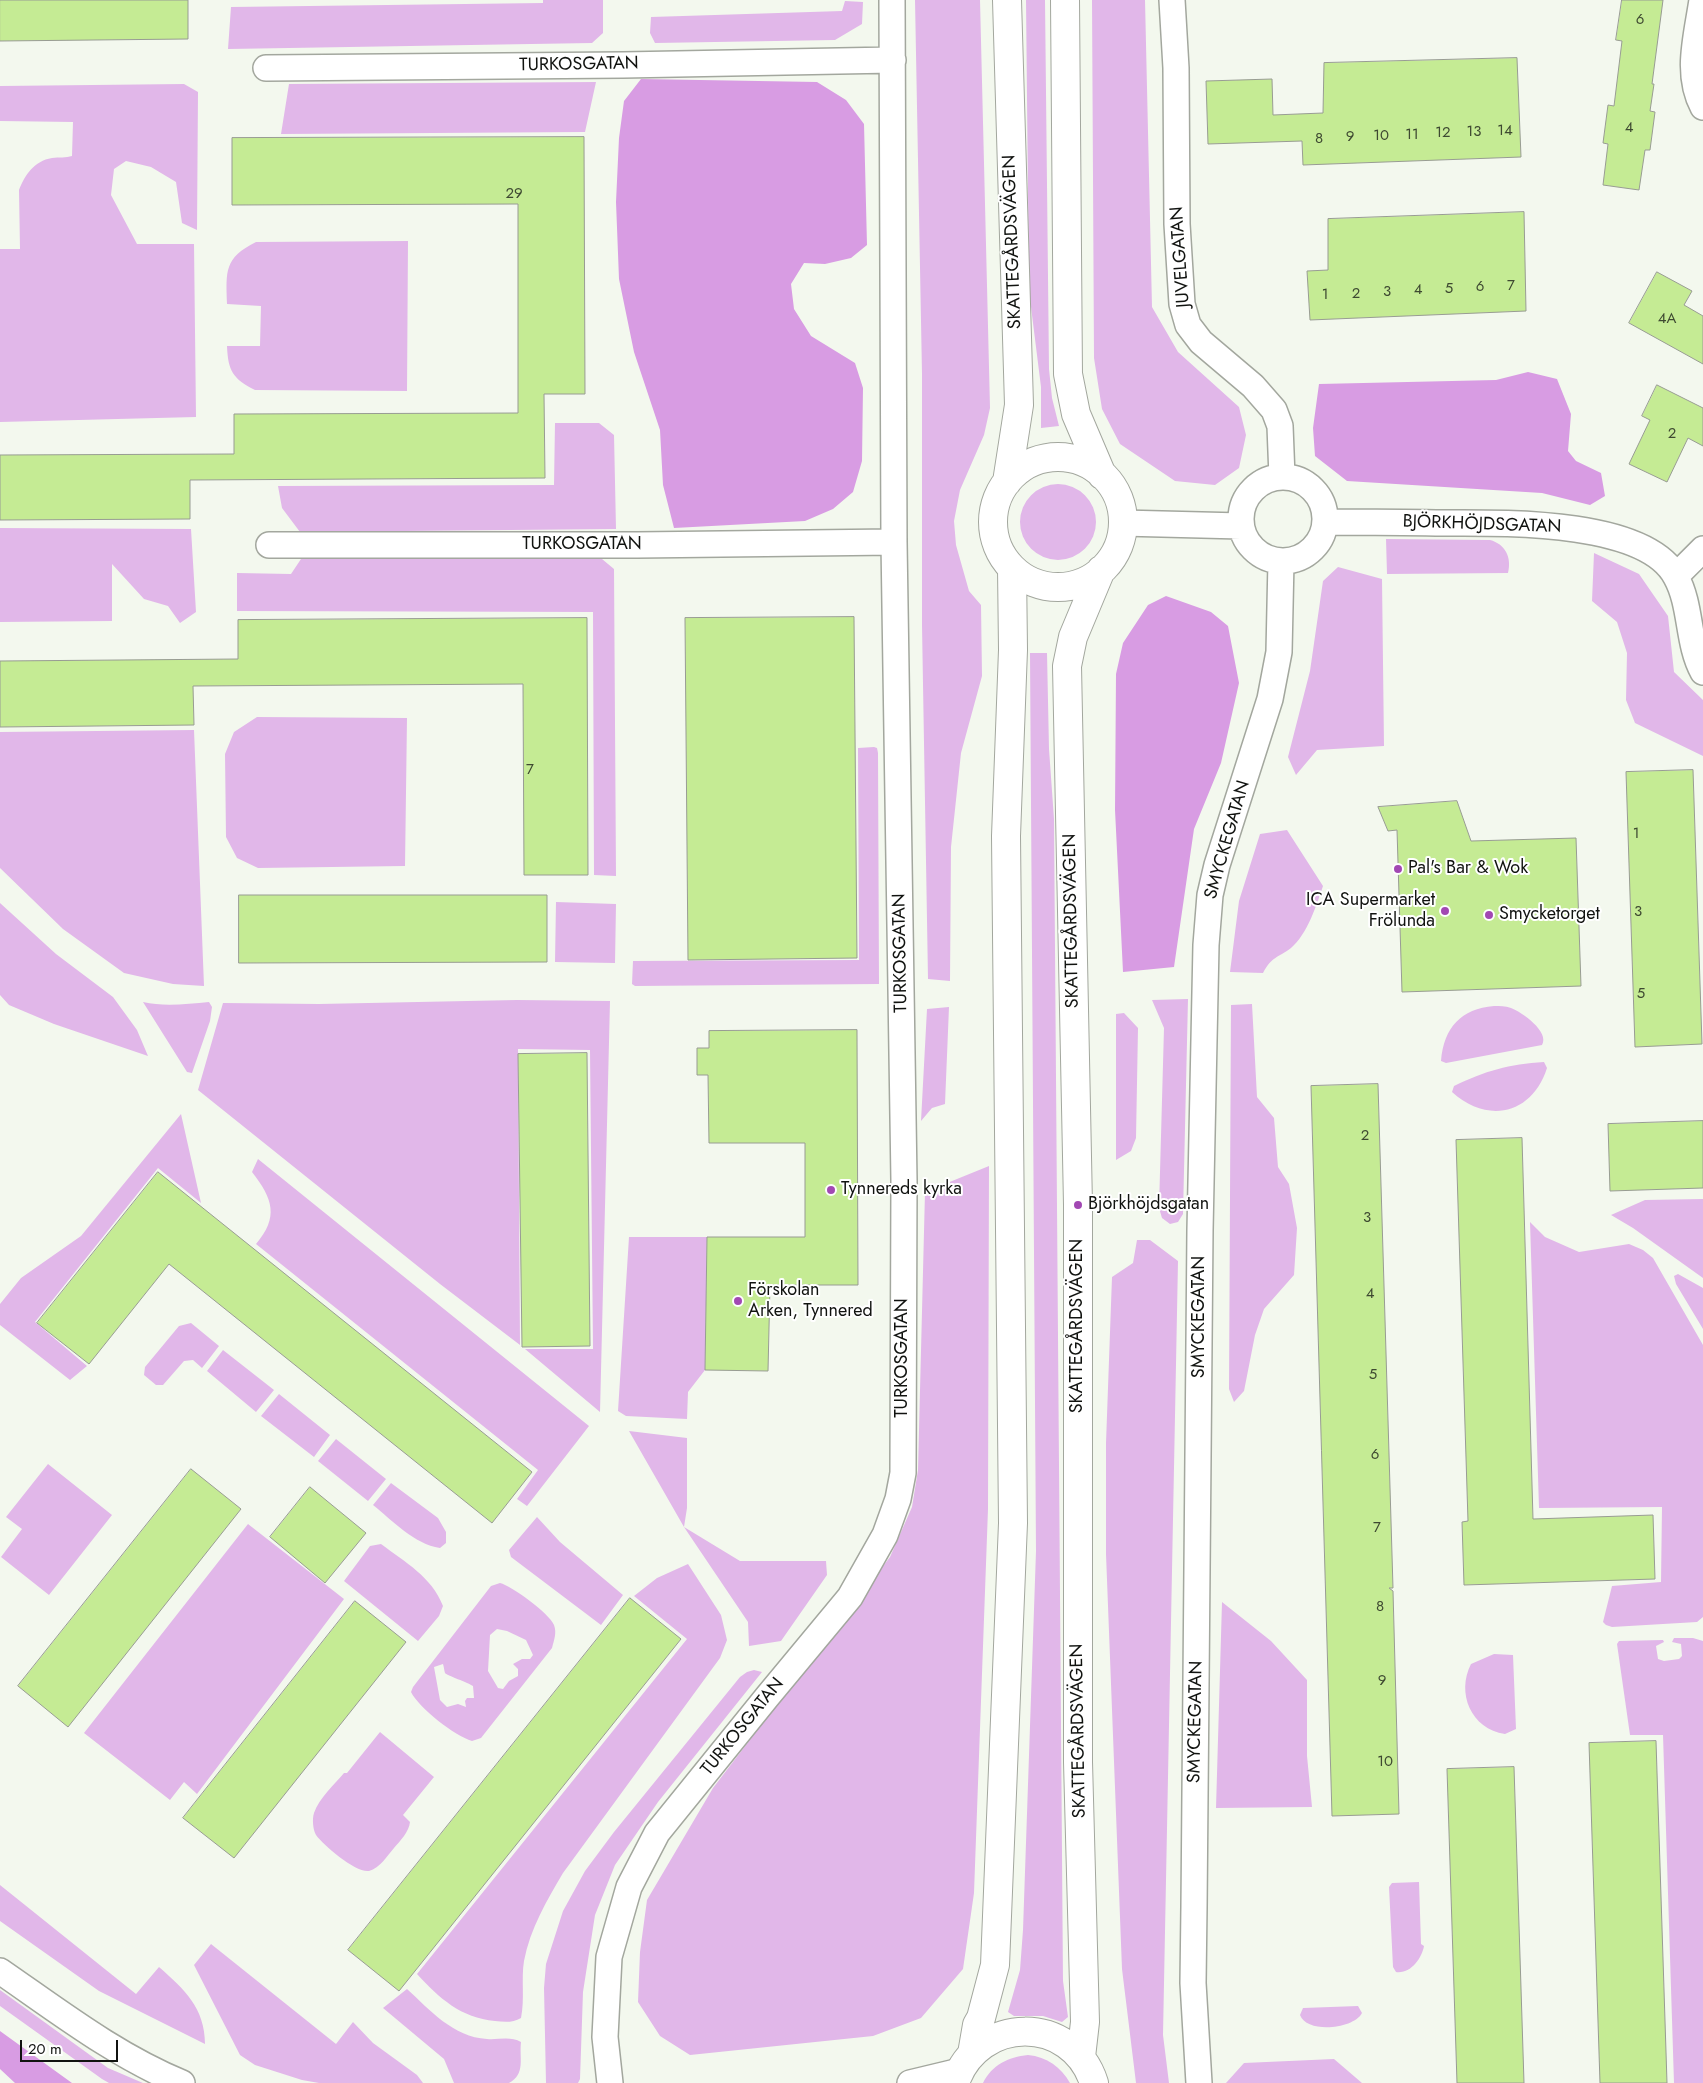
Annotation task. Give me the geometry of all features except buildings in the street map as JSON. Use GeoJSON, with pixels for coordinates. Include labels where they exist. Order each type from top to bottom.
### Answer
{"type":"FeatureCollection","features":[{"type":"Feature","properties":{"kind":"street","name":"TURKOSGATAN"},"geometry":{"type":"LineString","coordinates":[[610,2083],[606,2037],[610,1957],[628,1887],[657,1833],[850,1597],[885,1535],[898,1499],[903,1473],[904,1181],[894,542],[892,0]]}},
{"type":"Feature","properties":{"kind":"street","name":"SKATTEGÅRDSVÄGEN"},"geometry":{"type":"LineString","coordinates":[[1007,0],[1019,405],[1007,482],[996,503],[994,526],[999,548],[1012,568],[1035,583],[1049,586],[1063,587],[1090,579],[1101,570],[1117,549],[1122,532],[1120,502],[1102,475],[1079,461],[1053,458],[1027,465],[1007,482]]}},
{"type":"Feature","properties":{"kind":"street","name":"SKATTEGÅRDSVÄGEN"},"geometry":{"type":"LineString","coordinates":[[1065,0],[1068,374],[1076,414],[1102,475]]}},
{"type":"Feature","properties":{"kind":"street","name":"JUVELGATAN"},"geometry":{"type":"LineString","coordinates":[[1172,0],[1176,68],[1177,224],[1182,304],[1188,325],[1201,342],[1253,386],[1274,410],[1280,426],[1282,477]]}},
{"type":"Feature","properties":{"kind":"street"},"geometry":{"type":"LineString","coordinates":[[1702,0],[1692,73],[1697,96],[1703,107]]}},
{"type":"Feature","properties":{"kind":"street","name":"TURKOSGATAN"},"geometry":{"type":"LineString","coordinates":[[266,68],[623,65],[893,60]]}},
{"type":"Feature","properties":{"kind":"street"},"geometry":{"type":"LineString","coordinates":[[1282,477],[1299,480],[1314,490],[1323,504],[1326,522],[1321,538],[1312,551],[1297,559],[1281,562],[1267,559],[1255,551],[1246,540],[1241,526],[1242,508],[1250,492],[1264,481],[1282,477]]}},
{"type":"Feature","properties":{"kind":"street","name":"BJÖRKHÖJDSGATAN"},"geometry":{"type":"LineString","coordinates":[[1326,522],[1524,523],[1559,526],[1631,543],[1651,553],[1665,563],[1676,576],[1686,604],[1690,630],[1703,672]]}},
{"type":"Feature","properties":{"kind":"street"},"geometry":{"type":"LineString","coordinates":[[1122,523],[1241,526]]}},
{"type":"Feature","properties":{"kind":"street","name":"TURKOSGATAN"},"geometry":{"type":"LineString","coordinates":[[269,545],[637,545],[894,542]]}},
{"type":"Feature","properties":{"kind":"street"},"geometry":{"type":"LineString","coordinates":[[1676,576],[1703,549]]}},
{"type":"Feature","properties":{"kind":"street","name":"SMYCKEGATAN"},"geometry":{"type":"LineString","coordinates":[[1199,2083],[1193,1983],[1200,1230],[1206,945],[1210,895],[1217,865],[1270,699],[1279,652],[1281,562]]}},
{"type":"Feature","properties":{"kind":"street"},"geometry":{"type":"LineString","coordinates":[[962,2069],[981,2018],[995,1965],[1013,1523],[1006,836],[1012,650],[1012,568]]}},
{"type":"Feature","properties":{"kind":"street","name":"SKATTEGÅRDSVÄGEN"},"geometry":{"type":"LineString","coordinates":[[1081,2057],[1085,2022],[1078,1762],[1078,1205],[1067,666],[1073,638],[1101,570]]}},
{"type":"Feature","properties":{"kind":"street"},"geometry":{"type":"LineString","coordinates":[[0,1971],[118,2050],[182,2083]]}},
{"type":"Feature","properties":{"kind":"street"},"geometry":{"type":"LineString","coordinates":[[910,2083],[962,2069],[994,2038],[1013,2032],[1034,2031],[1059,2040],[1081,2057],[1091,2073],[1094,2083]]}},
{"type":"Feature","properties":{"kind":"shaded area"},"geometry":{"type":"Polygon","coordinates":[[[543,0],[603,0],[603,33],[592,43],[228,49],[231,7],[543,3],[543,0]]]}},
{"type":"Feature","properties":{"kind":"shaded area"},"geometry":{"type":"Polygon","coordinates":[[[915,0],[980,0],[990,408],[984,435],[960,490],[954,521],[956,545],[969,591],[981,605],[982,676],[961,753],[951,847],[950,981],[928,979],[922,625],[922,374],[915,0]]]}},
{"type":"Feature","properties":{"kind":"shaded area"},"geometry":{"type":"Polygon","coordinates":[[[1026,0],[1045,0],[1049,369],[1052,398],[1059,426],[1041,428],[1041,387],[1029,291],[1026,0]]]}},
{"type":"Feature","properties":{"kind":"shaded area"},"geometry":{"type":"Polygon","coordinates":[[[1092,0],[1145,0],[1152,307],[1178,352],[1239,407],[1246,435],[1239,468],[1215,485],[1175,481],[1120,444],[1102,409],[1094,358],[1092,0]]]}},
{"type":"Feature","properties":{"kind":"shaded area"},"geometry":{"type":"Polygon","coordinates":[[[845,1],[863,2],[862,24],[835,40],[655,43],[650,33],[651,17],[842,11],[845,1]]]}},
{"type":"Feature","properties":{"kind":"shaded area"},"geometry":{"type":"Polygon","coordinates":[[[641,79],[817,82],[846,100],[864,124],[867,245],[851,258],[825,264],[804,263],[791,284],[794,309],[811,336],[855,363],[863,388],[862,461],[853,492],[833,509],[805,521],[674,528],[663,485],[660,430],[634,352],[619,279],[616,202],[619,138],[624,101],[641,79]]]}},
{"type":"Feature","properties":{"kind":"shaded area"},"geometry":{"type":"Polygon","coordinates":[[[596,82],[585,132],[281,134],[289,84],[596,82]]]}},
{"type":"Feature","properties":{"kind":"shaded area"},"geometry":{"type":"Polygon","coordinates":[[[184,84],[198,92],[197,230],[182,223],[176,182],[151,167],[126,161],[114,169],[111,195],[137,244],[194,244],[196,417],[0,422],[0,249],[20,249],[19,190],[27,174],[35,165],[52,158],[72,156],[73,122],[0,121],[0,86],[184,84]]]}},
{"type":"Feature","properties":{"kind":"shaded area"},"geometry":{"type":"Polygon","coordinates":[[[408,241],[407,391],[255,390],[241,382],[233,373],[230,368],[227,346],[260,346],[261,306],[227,304],[227,274],[232,260],[238,254],[256,242],[408,241]]]}},
{"type":"Feature","properties":{"kind":"shaded area"},"geometry":{"type":"Polygon","coordinates":[[[1528,372],[1557,379],[1571,414],[1568,451],[1576,461],[1601,473],[1605,496],[1590,505],[1542,493],[1347,481],[1315,456],[1313,428],[1319,384],[1496,380],[1528,372]]]}},
{"type":"Feature","properties":{"kind":"shaded area"},"geometry":{"type":"Polygon","coordinates":[[[555,423],[599,423],[614,435],[616,529],[300,532],[282,508],[278,486],[554,485],[555,423]]]}},
{"type":"Feature","properties":{"kind":"shaded area"},"geometry":{"type":"Polygon","coordinates":[[[1066,484],[1079,490],[1090,501],[1096,514],[1094,537],[1079,554],[1066,560],[1050,560],[1037,554],[1022,537],[1020,514],[1026,501],[1043,486],[1066,484]]]}},
{"type":"Feature","properties":{"kind":"shaded area"},"geometry":{"type":"Polygon","coordinates":[[[0,528],[191,529],[196,612],[180,623],[168,606],[144,599],[112,564],[112,621],[0,622],[0,528]]]}},
{"type":"Feature","properties":{"kind":"shaded area"},"geometry":{"type":"Polygon","coordinates":[[[1386,539],[1490,540],[1500,545],[1506,552],[1509,562],[1508,573],[1387,574],[1386,539]]]}},
{"type":"Feature","properties":{"kind":"shaded area"},"geometry":{"type":"Polygon","coordinates":[[[1594,553],[1639,574],[1668,616],[1674,672],[1703,700],[1703,756],[1635,723],[1626,700],[1627,653],[1617,622],[1592,601],[1594,553]]]}},
{"type":"Feature","properties":{"kind":"shaded area"},"geometry":{"type":"Polygon","coordinates":[[[303,556],[602,559],[614,569],[616,876],[594,875],[593,612],[237,611],[237,573],[291,574],[303,556]]]}},
{"type":"Feature","properties":{"kind":"shaded area"},"geometry":{"type":"Polygon","coordinates":[[[1338,567],[1382,579],[1384,746],[1317,750],[1296,775],[1288,757],[1310,671],[1323,581],[1338,567]]]}},
{"type":"Feature","properties":{"kind":"shaded area"},"geometry":{"type":"Polygon","coordinates":[[[1166,596],[1211,612],[1228,626],[1239,683],[1221,763],[1194,829],[1174,967],[1123,972],[1115,810],[1116,674],[1123,643],[1148,605],[1166,596]]]}},
{"type":"Feature","properties":{"kind":"shaded area"},"geometry":{"type":"Polygon","coordinates":[[[1030,653],[1047,653],[1049,749],[1054,819],[1063,1981],[1068,2017],[1062,2022],[1043,2016],[1014,2016],[1008,2012],[1020,1970],[1023,1930],[1036,1551],[1030,653]]]}},
{"type":"Feature","properties":{"kind":"shaded area"},"geometry":{"type":"Polygon","coordinates":[[[257,717],[407,718],[405,866],[258,868],[237,858],[226,837],[225,754],[234,732],[257,717]]]}},
{"type":"Feature","properties":{"kind":"shaded area"},"geometry":{"type":"Polygon","coordinates":[[[194,730],[204,986],[173,984],[124,973],[63,929],[0,868],[0,732],[194,730]]]}},
{"type":"Feature","properties":{"kind":"shaded area"},"geometry":{"type":"Polygon","coordinates":[[[858,748],[877,748],[878,753],[879,984],[635,986],[632,984],[633,961],[859,960],[858,748]]]}},
{"type":"Feature","properties":{"kind":"shaded area"},"geometry":{"type":"Polygon","coordinates":[[[1287,830],[1323,886],[1314,910],[1307,927],[1297,942],[1272,960],[1263,973],[1230,972],[1239,901],[1260,834],[1287,830]]]}},
{"type":"Feature","properties":{"kind":"shaded area"},"geometry":{"type":"Polygon","coordinates":[[[556,902],[616,904],[615,963],[555,962],[556,902]]]}},
{"type":"Feature","properties":{"kind":"shaded area"},"geometry":{"type":"Polygon","coordinates":[[[0,903],[56,954],[113,997],[137,1030],[148,1056],[54,1024],[9,1005],[0,995],[0,903]]]}},
{"type":"Feature","properties":{"kind":"shaded area"},"geometry":{"type":"Polygon","coordinates":[[[1188,999],[1183,1214],[1178,1222],[1170,1224],[1162,1218],[1159,1208],[1164,1028],[1152,1000],[1188,999]]]}},
{"type":"Feature","properties":{"kind":"shaded area"},"geometry":{"type":"Polygon","coordinates":[[[517,1000],[610,1001],[600,1412],[525,1349],[593,1349],[590,1050],[518,1049],[520,1345],[440,1284],[198,1090],[223,1003],[319,1004],[517,1000]]]}},
{"type":"Feature","properties":{"kind":"shaded area"},"geometry":{"type":"Polygon","coordinates":[[[143,1002],[167,1005],[209,1002],[212,1007],[210,1021],[192,1073],[187,1072],[143,1002]]]}},
{"type":"Feature","properties":{"kind":"shaded area"},"geometry":{"type":"Polygon","coordinates":[[[1252,1004],[1257,1097],[1274,1118],[1278,1167],[1289,1184],[1297,1228],[1294,1275],[1264,1309],[1255,1335],[1244,1391],[1234,1402],[1229,1389],[1231,1005],[1252,1004]]]}},
{"type":"Feature","properties":{"kind":"shaded area"},"geometry":{"type":"Polygon","coordinates":[[[1494,1006],[1511,1008],[1528,1018],[1542,1034],[1542,1045],[1446,1063],[1441,1061],[1446,1038],[1456,1022],[1472,1011],[1494,1006]]]}},
{"type":"Feature","properties":{"kind":"shaded area"},"geometry":{"type":"Polygon","coordinates":[[[949,1007],[945,1104],[932,1108],[921,1121],[927,1009],[949,1007]]]}},
{"type":"Feature","properties":{"kind":"shaded area"},"geometry":{"type":"Polygon","coordinates":[[[1124,1013],[1138,1028],[1136,1138],[1131,1151],[1116,1160],[1116,1014],[1124,1013]]]}},
{"type":"Feature","properties":{"kind":"shaded area"},"geometry":{"type":"Polygon","coordinates":[[[1544,1062],[1547,1068],[1540,1084],[1531,1096],[1520,1105],[1507,1110],[1493,1111],[1480,1108],[1466,1102],[1452,1092],[1454,1086],[1487,1072],[1520,1064],[1544,1062]]]}},
{"type":"Feature","properties":{"kind":"shaded area"},"geometry":{"type":"Polygon","coordinates":[[[181,1114],[201,1203],[158,1168],[35,1322],[87,1366],[70,1380],[0,1325],[0,1304],[21,1278],[81,1236],[181,1114]]]}},
{"type":"Feature","properties":{"kind":"shaded area"},"geometry":{"type":"Polygon","coordinates":[[[258,1159],[589,1426],[527,1506],[517,1499],[538,1470],[256,1244],[268,1225],[270,1216],[269,1200],[252,1172],[258,1159]]]}},
{"type":"Feature","properties":{"kind":"shaded area"},"geometry":{"type":"Polygon","coordinates":[[[989,1166],[988,1509],[974,1893],[963,1969],[921,2018],[873,2036],[690,2055],[660,2036],[638,2002],[640,1952],[647,1900],[713,1788],[890,1557],[912,1507],[918,1470],[925,1192],[989,1166]]]}},
{"type":"Feature","properties":{"kind":"shaded area"},"geometry":{"type":"Polygon","coordinates":[[[1703,1199],[1703,1278],[1633,1228],[1611,1215],[1645,1200],[1703,1199]]]}},
{"type":"Feature","properties":{"kind":"shaded area"},"geometry":{"type":"Polygon","coordinates":[[[1530,1222],[1545,1237],[1579,1252],[1629,1244],[1643,1250],[1653,1258],[1703,1345],[1703,1617],[1697,1622],[1612,1627],[1603,1622],[1612,1586],[1661,1582],[1662,1507],[1539,1508],[1530,1222]]]}},
{"type":"Feature","properties":{"kind":"shaded area"},"geometry":{"type":"Polygon","coordinates":[[[629,1237],[707,1237],[705,1370],[688,1392],[687,1419],[626,1416],[618,1411],[629,1237]]]}},
{"type":"Feature","properties":{"kind":"shaded area"},"geometry":{"type":"Polygon","coordinates":[[[1137,1240],[1150,1240],[1178,1261],[1163,2035],[1169,2083],[1136,2083],[1122,1969],[1106,1554],[1106,1443],[1112,1277],[1133,1263],[1137,1240]]]}},
{"type":"Feature","properties":{"kind":"shaded area"},"geometry":{"type":"Polygon","coordinates":[[[1678,1274],[1703,1288],[1703,1329],[1676,1284],[1674,1276],[1678,1274]]]}},
{"type":"Feature","properties":{"kind":"shaded area"},"geometry":{"type":"Polygon","coordinates":[[[191,1323],[219,1346],[202,1368],[193,1360],[184,1361],[163,1385],[156,1385],[144,1375],[145,1367],[179,1326],[191,1323]]]}},
{"type":"Feature","properties":{"kind":"shaded area"},"geometry":{"type":"Polygon","coordinates":[[[223,1350],[274,1390],[256,1412],[207,1371],[223,1350]]]}},
{"type":"Feature","properties":{"kind":"shaded area"},"geometry":{"type":"Polygon","coordinates":[[[279,1394],[330,1435],[314,1457],[261,1416],[279,1394]]]}},
{"type":"Feature","properties":{"kind":"shaded area"},"geometry":{"type":"Polygon","coordinates":[[[629,1431],[687,1438],[687,1508],[684,1527],[629,1431]]]}},
{"type":"Feature","properties":{"kind":"shaded area"},"geometry":{"type":"Polygon","coordinates":[[[336,1439],[386,1479],[368,1501],[318,1461],[336,1439]]]}},
{"type":"Feature","properties":{"kind":"shaded area"},"geometry":{"type":"Polygon","coordinates":[[[48,1464],[112,1515],[49,1595],[1,1557],[22,1529],[6,1517],[48,1464]]]}},
{"type":"Feature","properties":{"kind":"shaded area"},"geometry":{"type":"Polygon","coordinates":[[[391,1483],[438,1518],[446,1532],[446,1543],[440,1548],[430,1546],[413,1537],[373,1505],[391,1483]]]}},
{"type":"Feature","properties":{"kind":"shaded area"},"geometry":{"type":"Polygon","coordinates":[[[537,1517],[560,1542],[623,1595],[601,1625],[511,1557],[509,1550],[537,1517]]]}},
{"type":"Feature","properties":{"kind":"shaded area"},"geometry":{"type":"Polygon","coordinates":[[[248,1524],[344,1599],[197,1794],[184,1782],[170,1800],[84,1733],[248,1524]]]}},
{"type":"Feature","properties":{"kind":"shaded area"},"geometry":{"type":"Polygon","coordinates":[[[684,1527],[740,1561],[826,1561],[827,1575],[781,1641],[749,1646],[748,1622],[684,1527]]]}},
{"type":"Feature","properties":{"kind":"shaded area"},"geometry":{"type":"Polygon","coordinates":[[[381,1544],[425,1578],[443,1606],[439,1616],[418,1641],[344,1581],[370,1546],[381,1544]]]}},
{"type":"Feature","properties":{"kind":"shaded area"},"geometry":{"type":"Polygon","coordinates":[[[688,1564],[721,1615],[727,1640],[720,1658],[563,1873],[551,1894],[530,1938],[524,1961],[521,2018],[505,2022],[495,2021],[472,2016],[461,2011],[442,1999],[417,1974],[687,1639],[634,1596],[657,1578],[688,1564]]]}},
{"type":"Feature","properties":{"kind":"shaded area"},"geometry":{"type":"Polygon","coordinates":[[[500,1583],[506,1585],[530,1601],[551,1620],[555,1628],[555,1636],[552,1648],[481,1738],[472,1741],[438,1721],[411,1692],[491,1586],[500,1583]],[[497,1629],[490,1635],[488,1671],[498,1688],[503,1689],[509,1681],[518,1676],[518,1669],[513,1664],[522,1659],[530,1659],[533,1655],[526,1640],[507,1631],[497,1629]],[[443,1664],[434,1667],[440,1700],[447,1707],[458,1704],[466,1707],[465,1701],[467,1698],[474,1698],[473,1686],[446,1674],[443,1664]]]}},
{"type":"Feature","properties":{"kind":"shaded area"},"geometry":{"type":"Polygon","coordinates":[[[1222,1602],[1271,1641],[1307,1680],[1307,1756],[1312,1807],[1216,1808],[1222,1602]]]}},
{"type":"Feature","properties":{"kind":"shaded area"},"geometry":{"type":"Polygon","coordinates":[[[1674,1638],[1693,1638],[1703,1641],[1703,2083],[1674,2083],[1663,1735],[1630,1735],[1617,1644],[1619,1641],[1663,1640],[1664,1642],[1656,1646],[1658,1659],[1664,1661],[1679,1659],[1682,1656],[1681,1644],[1672,1642],[1674,1638]]]}},
{"type":"Feature","properties":{"kind":"shaded area"},"geometry":{"type":"Polygon","coordinates":[[[1494,1654],[1513,1655],[1516,1729],[1505,1734],[1493,1731],[1483,1725],[1475,1717],[1466,1698],[1465,1686],[1471,1664],[1494,1654]]]}},
{"type":"Feature","properties":{"kind":"shaded area"},"geometry":{"type":"Polygon","coordinates":[[[754,1670],[762,1672],[658,1802],[615,1865],[595,1915],[583,1992],[580,2079],[578,2083],[546,2083],[544,1988],[546,1964],[563,1911],[585,1871],[614,1832],[740,1677],[754,1670]]]}},
{"type":"Feature","properties":{"kind":"shaded area"},"geometry":{"type":"Polygon","coordinates":[[[380,1732],[434,1777],[403,1815],[410,1822],[404,1836],[380,1865],[369,1871],[356,1868],[320,1840],[315,1833],[313,1818],[316,1807],[323,1797],[344,1773],[347,1773],[380,1732]]]}},
{"type":"Feature","properties":{"kind":"shaded area"},"geometry":{"type":"Polygon","coordinates":[[[1419,1882],[1421,1944],[1424,1946],[1423,1951],[1411,1968],[1396,1972],[1393,1967],[1389,1887],[1392,1883],[1419,1882]]]}},
{"type":"Feature","properties":{"kind":"shaded area"},"geometry":{"type":"Polygon","coordinates":[[[0,1885],[136,1994],[159,1967],[185,1992],[197,2010],[204,2031],[205,2044],[99,1991],[0,1921],[0,1885]]]}},
{"type":"Feature","properties":{"kind":"shaded area"},"geometry":{"type":"Polygon","coordinates":[[[211,1944],[336,2044],[353,2022],[373,2043],[417,2075],[423,2083],[319,2083],[302,2080],[255,2065],[240,2055],[194,1965],[211,1944]]]}},
{"type":"Feature","properties":{"kind":"shaded area"},"geometry":{"type":"Polygon","coordinates":[[[407,1989],[433,2014],[463,2033],[487,2039],[509,2039],[521,2042],[521,2065],[518,2075],[509,2083],[454,2083],[444,2059],[383,2008],[407,1989]]]}},
{"type":"Feature","properties":{"kind":"shaded area"},"geometry":{"type":"Polygon","coordinates":[[[0,1990],[108,2068],[143,2083],[109,2083],[102,2079],[0,2006],[0,1990]]]}},
{"type":"Feature","properties":{"kind":"shaded area"},"geometry":{"type":"Polygon","coordinates":[[[1358,2006],[1362,2013],[1350,2023],[1341,2026],[1321,2027],[1312,2025],[1304,2021],[1300,2015],[1303,2008],[1358,2006]]]}},
{"type":"Feature","properties":{"kind":"shaded area"},"geometry":{"type":"Polygon","coordinates":[[[0,2031],[72,2083],[15,2083],[0,2069],[0,2031]]]}},
{"type":"Feature","properties":{"kind":"shaded area"},"geometry":{"type":"Polygon","coordinates":[[[1028,2055],[1041,2058],[1053,2064],[1070,2083],[983,2083],[991,2071],[1001,2063],[1028,2055]]]}},
{"type":"Feature","properties":{"kind":"shaded area"},"geometry":{"type":"Polygon","coordinates":[[[1334,2059],[1362,2083],[1226,2083],[1244,2063],[1334,2059]]]}},
{"type":"Feature","properties":{"kind":"place","name":"Pal's Bar & Wok"},"geometry":{"type":"Point","coordinates":[1398,869]}},
{"type":"Feature","properties":{"kind":"place","name":"ICA Supermarket Frölunda"},"geometry":{"type":"Point","coordinates":[1445,911]}},
{"type":"Feature","properties":{"kind":"place","name":"Smycketorget"},"geometry":{"type":"Point","coordinates":[1489,915]}},
{"type":"Feature","properties":{"kind":"place","name":"Tynnereds kyrka"},"geometry":{"type":"Point","coordinates":[831,1190]}},
{"type":"Feature","properties":{"kind":"place","name":"Björkhöjdsgatan"},"geometry":{"type":"Point","coordinates":[1078,1205]}},
{"type":"Feature","properties":{"kind":"place","name":"Förskolan Arken, Tynnered"},"geometry":{"type":"Point","coordinates":[738,1301]}}]}
